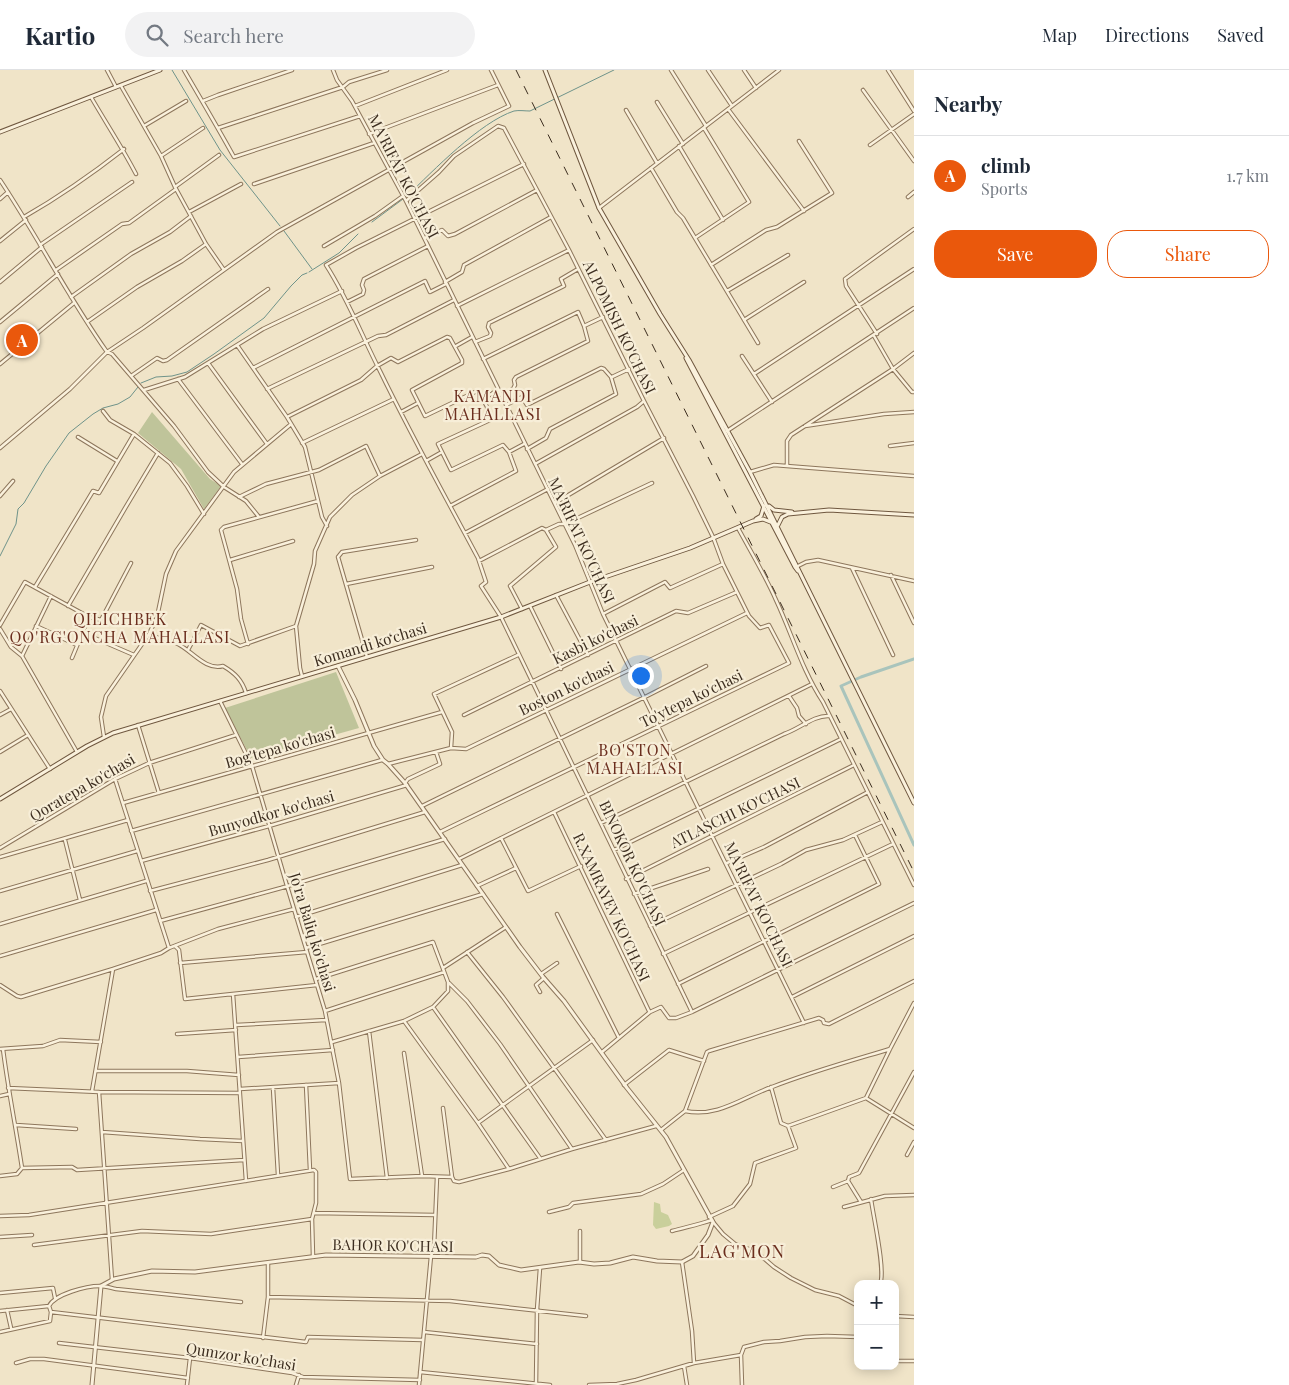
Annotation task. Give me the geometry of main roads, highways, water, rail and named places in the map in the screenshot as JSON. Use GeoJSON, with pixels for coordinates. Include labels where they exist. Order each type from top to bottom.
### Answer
{"type":"FeatureCollection","features":[{"type":"Feature","properties":{"kind":"main road"},"geometry":{"type":"LineString","coordinates":[[0,132],[160,70]]}},
{"type":"Feature","properties":{"kind":"main road"},"geometry":{"type":"LineString","coordinates":[[545,70],[599,208],[640,281],[689,360],[750,472],[795,567],[798,568]]}},
{"type":"Feature","properties":{"kind":"main road"},"geometry":{"type":"LineString","coordinates":[[686,358],[778,526],[914,803]]}},
{"type":"Feature","properties":{"kind":"main road"},"geometry":{"type":"LineString","coordinates":[[765,504],[774,510],[783,512],[802,512]]}},
{"type":"Feature","properties":{"kind":"main road"},"geometry":{"type":"LineString","coordinates":[[753,521],[761,516],[765,504]]}},
{"type":"Feature","properties":{"kind":"main road"},"geometry":{"type":"LineString","coordinates":[[778,526],[782,517],[802,512],[829,510],[914,515]]}},
{"type":"Feature","properties":{"kind":"main road","name":"Komandi ko‘chasi"},"geometry":{"type":"LineString","coordinates":[[0,800],[104,737],[138,725],[501,617],[590,582],[679,552],[753,521],[763,519],[773,523]]}},
{"type":"Feature","properties":{"kind":"main road","name":"BAHOR KO'CHASI"},"geometry":{"type":"LineString","coordinates":[[92,1385],[101,1286],[112,1280],[152,1271],[195,1272],[268,1264],[313,1256],[358,1255],[476,1258],[482,1255],[489,1256],[499,1265],[521,1270],[580,1262],[594,1264],[610,1263],[632,1257],[682,1262],[693,1256],[708,1235],[711,1220],[666,1137],[624,1085],[564,1001],[540,974],[406,784],[383,760],[338,666]]}},
{"type":"Feature","properties":{"kind":"waterway"},"geometry":{"type":"LineString","coordinates":[[172,70],[220,150],[280,226]]}},
{"type":"Feature","properties":{"kind":"waterway"},"geometry":{"type":"LineString","coordinates":[[407,196],[457,148],[487,125],[514,111],[530,111],[614,70]]}},
{"type":"Feature","properties":{"kind":"waterway"},"geometry":{"type":"LineString","coordinates":[[372,222],[403,199]]}},
{"type":"Feature","properties":{"kind":"waterway"},"geometry":{"type":"LineString","coordinates":[[284,231],[312,269]]}},
{"type":"Feature","properties":{"kind":"waterway"},"geometry":{"type":"LineString","coordinates":[[309,272],[339,253],[358,234]]}},
{"type":"Feature","properties":{"kind":"waterway"},"geometry":{"type":"LineString","coordinates":[[141,383],[156,377],[172,376],[187,372],[264,318],[291,286],[302,275],[307,273]]}},
{"type":"Feature","properties":{"kind":"waterway"},"geometry":{"type":"LineString","coordinates":[[0,556],[16,524],[18,509],[24,503],[46,466],[69,433],[103,408],[118,404],[130,397],[138,387]]}},
{"type":"Feature","properties":{"kind":"waterway"},"geometry":{"type":"LineString","coordinates":[[914,659],[861,677],[841,686],[914,845]]}},
{"type":"Feature","properties":{"kind":"railway"},"geometry":{"type":"LineString","coordinates":[[516,70],[914,872]]}},
{"type":"Feature","properties":{"kind":"place","name":"climb"},"geometry":{"type":"Point","coordinates":[22,340]}},
{"type":"Feature","properties":{"kind":"district","name":"KAMANDI MAHALLASI"},"geometry":{"type":"Point","coordinates":[493,404]}},
{"type":"Feature","properties":{"kind":"district","name":"QILICHBEK QO'RG'ONCHA MAHALLASI"},"geometry":{"type":"Point","coordinates":[120,627]}},
{"type":"Feature","properties":{"kind":"district","name":"BO'STON MAHALLASI"},"geometry":{"type":"Point","coordinates":[635,758]}},
{"type":"Feature","properties":{"kind":"district","name":"LAG'MON"},"geometry":{"type":"Point","coordinates":[742,1251]}}]}
